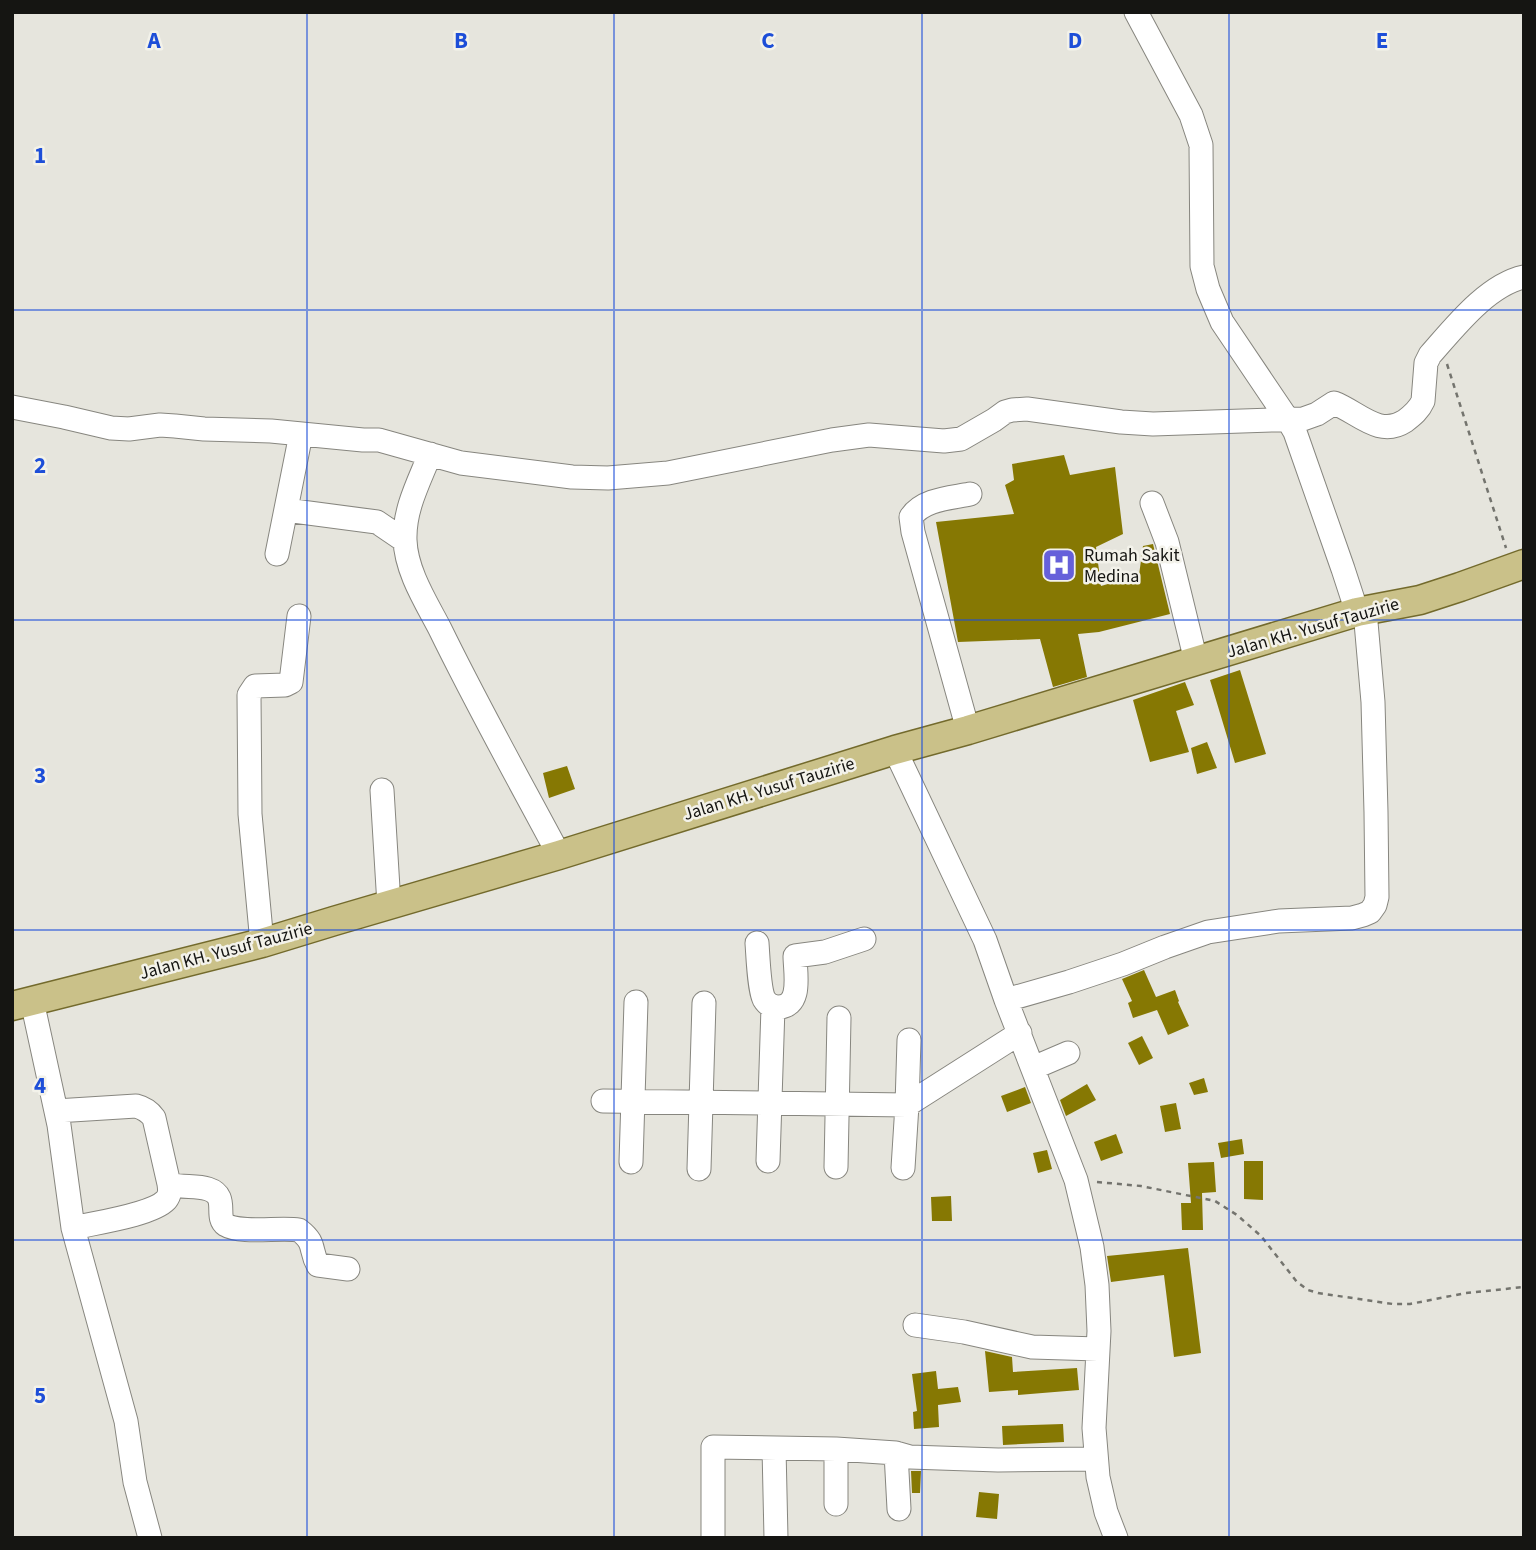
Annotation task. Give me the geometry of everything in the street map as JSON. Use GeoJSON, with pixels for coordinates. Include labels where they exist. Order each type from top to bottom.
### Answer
{"type":"FeatureCollection","features":[{"type":"Feature","properties":{"kind":"main road","name":"Jalan KH. Yusuf Tauzirie"},"geometry":{"type":"LineString","coordinates":[[22,1004],[262,943],[559,855],[895,750],[1361,612],[1420,600],[1518,566]]}},
{"type":"Feature","properties":{"kind":"street"},"geometry":{"type":"LineString","coordinates":[[1006,1000],[1113,968],[1209,932],[1279,921],[1352,918],[1370,912],[1377,897],[1373,702],[1361,612],[1289,420],[1222,322],[1208,289],[1202,267],[1201,145],[1191,115],[1136,12]]}},
{"type":"Feature","properties":{"kind":"street"},"geometry":{"type":"LineString","coordinates":[[12,407],[111,428],[130,429],[160,425],[379,440],[461,463],[572,477],[637,477],[668,473],[869,435],[944,441],[961,439],[1005,412],[1027,409],[1153,424],[1289,420],[1310,417],[1334,402],[1378,426],[1392,427],[1418,410],[1423,401],[1426,363],[1430,355],[1488,294],[1501,285],[1524,277]]}},
{"type":"Feature","properties":{"kind":"street"},"geometry":{"type":"LineString","coordinates":[[277,554],[301,434]]}},
{"type":"Feature","properties":{"kind":"street"},"geometry":{"type":"LineString","coordinates":[[430,454],[409,507],[405,525],[406,551],[423,595],[559,855]]}},
{"type":"Feature","properties":{"kind":"street"},"geometry":{"type":"LineString","coordinates":[[968,730],[911,517],[922,505],[970,494]]}},
{"type":"Feature","properties":{"kind":"street"},"geometry":{"type":"LineString","coordinates":[[1152,503],[1167,542],[1196,662]]}},
{"type":"Feature","properties":{"kind":"street"},"geometry":{"type":"LineString","coordinates":[[286,510],[377,522],[405,541]]}},
{"type":"Feature","properties":{"kind":"street"},"geometry":{"type":"LineString","coordinates":[[262,943],[250,814],[249,695],[255,686],[285,685],[292,682],[299,617]]}},
{"type":"Feature","properties":{"kind":"street"},"geometry":{"type":"LineString","coordinates":[[895,750],[985,940],[1076,1180],[1092,1247],[1097,1285],[1099,1331],[1094,1428],[1098,1477],[1106,1512],[1116,1538]]}},
{"type":"Feature","properties":{"kind":"street"},"geometry":{"type":"LineString","coordinates":[[382,790],[389,905]]}},
{"type":"Feature","properties":{"kind":"street"},"geometry":{"type":"LineString","coordinates":[[757,943],[763,997],[773,1007],[780,1007],[788,1005],[795,996],[795,956],[825,952],[863,939]]}},
{"type":"Feature","properties":{"kind":"street"},"geometry":{"type":"LineString","coordinates":[[631,1162],[636,1002]]}},
{"type":"Feature","properties":{"kind":"street"},"geometry":{"type":"LineString","coordinates":[[699,1169],[704,1003]]}},
{"type":"Feature","properties":{"kind":"street"},"geometry":{"type":"LineString","coordinates":[[22,1004],[56,1111],[73,1228],[125,1421],[135,1482],[150,1538]]}},
{"type":"Feature","properties":{"kind":"street"},"geometry":{"type":"LineString","coordinates":[[768,1161],[773,1007]]}},
{"type":"Feature","properties":{"kind":"street"},"geometry":{"type":"LineString","coordinates":[[836,1167],[839,1018]]}},
{"type":"Feature","properties":{"kind":"street"},"geometry":{"type":"LineString","coordinates":[[603,1101],[906,1105],[1020,1033]]}},
{"type":"Feature","properties":{"kind":"street"},"geometry":{"type":"LineString","coordinates":[[903,1168],[909,1040]]}},
{"type":"Feature","properties":{"kind":"street"},"geometry":{"type":"LineString","coordinates":[[1033,1068],[1068,1053]]}},
{"type":"Feature","properties":{"kind":"street"},"geometry":{"type":"LineString","coordinates":[[56,1111],[136,1107],[149,1111],[154,1118],[169,1184],[168,1199],[154,1209],[73,1228]]}},
{"type":"Feature","properties":{"kind":"street"},"geometry":{"type":"LineString","coordinates":[[169,1184],[209,1189],[220,1199],[223,1223],[228,1226],[253,1230],[299,1230],[309,1238],[318,1265],[348,1269]]}},
{"type":"Feature","properties":{"kind":"street"},"geometry":{"type":"LineString","coordinates":[[915,1325],[964,1332],[1032,1347],[1098,1349]]}},
{"type":"Feature","properties":{"kind":"street"},"geometry":{"type":"LineString","coordinates":[[713,1538],[713,1447],[836,1450],[896,1453],[909,1457],[998,1460],[1096,1459]]}},
{"type":"Feature","properties":{"kind":"street"},"geometry":{"type":"LineString","coordinates":[[774,1448],[776,1538]]}},
{"type":"Feature","properties":{"kind":"street"},"geometry":{"type":"LineString","coordinates":[[836,1450],[836,1504]]}},
{"type":"Feature","properties":{"kind":"street"},"geometry":{"type":"LineString","coordinates":[[896,1453],[899,1509]]}},
{"type":"Feature","properties":{"kind":"path"},"geometry":{"type":"LineString","coordinates":[[1447,363],[1518,566]]}},
{"type":"Feature","properties":{"kind":"path"},"geometry":{"type":"LineString","coordinates":[[1076,1180],[1141,1186],[1216,1201],[1261,1236],[1297,1282],[1318,1293],[1410,1304],[1466,1293],[1524,1287]]}},
{"type":"Feature","properties":{"kind":"building","name":"Rumah Sakit Medina"},"geometry":{"type":"Polygon","coordinates":[[[1064,455],[1070,475],[1115,467],[1123,534],[1096,547],[1101,586],[1139,575],[1143,546],[1153,544],[1170,614],[1099,632],[1078,634],[1087,677],[1053,687],[1040,639],[958,642],[936,522],[1014,514],[1005,485],[1014,480],[1012,464],[1064,455]]]}},
{"type":"Feature","properties":{"kind":"building"},"geometry":{"type":"Polygon","coordinates":[[[1240,670],[1266,754],[1235,763],[1210,680],[1240,670]]]}},
{"type":"Feature","properties":{"kind":"building"},"geometry":{"type":"Polygon","coordinates":[[[1185,682],[1194,705],[1176,711],[1189,752],[1150,762],[1133,700],[1185,682]]]}},
{"type":"Feature","properties":{"kind":"building"},"geometry":{"type":"Polygon","coordinates":[[[1207,742],[1217,768],[1197,774],[1191,748],[1207,742]]]}},
{"type":"Feature","properties":{"kind":"building"},"geometry":{"type":"Polygon","coordinates":[[[567,766],[575,789],[549,798],[543,773],[567,766]]]}},
{"type":"Feature","properties":{"kind":"building"},"geometry":{"type":"Polygon","coordinates":[[[1144,970],[1156,997],[1175,990],[1189,1026],[1168,1035],[1157,1010],[1133,1018],[1128,1003],[1132,1001],[1122,979],[1144,970]]]}},
{"type":"Feature","properties":{"kind":"building"},"geometry":{"type":"Polygon","coordinates":[[[1142,1036],[1153,1058],[1139,1065],[1128,1043],[1142,1036]]]}},
{"type":"Feature","properties":{"kind":"building"},"geometry":{"type":"Polygon","coordinates":[[[1204,1078],[1208,1092],[1194,1095],[1189,1083],[1204,1078]]]}},
{"type":"Feature","properties":{"kind":"building"},"geometry":{"type":"Polygon","coordinates":[[[1087,1084],[1096,1100],[1066,1116],[1060,1100],[1087,1084]]]}},
{"type":"Feature","properties":{"kind":"building"},"geometry":{"type":"Polygon","coordinates":[[[1025,1087],[1031,1103],[1007,1112],[1001,1096],[1025,1087]]]}},
{"type":"Feature","properties":{"kind":"building"},"geometry":{"type":"Polygon","coordinates":[[[1176,1103],[1181,1129],[1165,1132],[1160,1106],[1176,1103]]]}},
{"type":"Feature","properties":{"kind":"building"},"geometry":{"type":"Polygon","coordinates":[[[1116,1134],[1123,1153],[1101,1161],[1094,1142],[1116,1134]]]}},
{"type":"Feature","properties":{"kind":"building"},"geometry":{"type":"Polygon","coordinates":[[[1242,1139],[1244,1154],[1221,1158],[1218,1143],[1242,1139]]]}},
{"type":"Feature","properties":{"kind":"building"},"geometry":{"type":"Polygon","coordinates":[[[1047,1150],[1052,1169],[1038,1173],[1033,1153],[1047,1150]]]}},
{"type":"Feature","properties":{"kind":"building"},"geometry":{"type":"Polygon","coordinates":[[[1244,1161],[1263,1161],[1263,1200],[1244,1199],[1244,1161]]]}},
{"type":"Feature","properties":{"kind":"building"},"geometry":{"type":"Polygon","coordinates":[[[1214,1162],[1216,1192],[1202,1193],[1203,1230],[1182,1230],[1181,1203],[1191,1203],[1188,1163],[1214,1162]]]}},
{"type":"Feature","properties":{"kind":"building"},"geometry":{"type":"Polygon","coordinates":[[[951,1196],[952,1221],[932,1221],[931,1197],[951,1196]]]}},
{"type":"Feature","properties":{"kind":"building"},"geometry":{"type":"Polygon","coordinates":[[[1188,1248],[1201,1353],[1174,1357],[1164,1275],[1111,1282],[1107,1256],[1188,1248]]]}},
{"type":"Feature","properties":{"kind":"building"},"geometry":{"type":"Polygon","coordinates":[[[985,1351],[1012,1357],[1013,1372],[1077,1368],[1079,1390],[1018,1395],[1018,1390],[989,1392],[985,1351]]]}},
{"type":"Feature","properties":{"kind":"building"},"geometry":{"type":"Polygon","coordinates":[[[936,1371],[938,1389],[958,1387],[961,1402],[938,1405],[939,1427],[914,1429],[913,1412],[917,1411],[912,1374],[936,1371]]]}},
{"type":"Feature","properties":{"kind":"building"},"geometry":{"type":"Polygon","coordinates":[[[1063,1424],[1064,1442],[1003,1445],[1002,1426],[1063,1424]]]}},
{"type":"Feature","properties":{"kind":"building"},"geometry":{"type":"Polygon","coordinates":[[[911,1471],[921,1471],[920,1493],[912,1493],[911,1471]]]}},
{"type":"Feature","properties":{"kind":"building"},"geometry":{"type":"Polygon","coordinates":[[[979,1492],[999,1494],[997,1519],[976,1517],[979,1492]]]}},
{"type":"Feature","properties":{"kind":"place","name":"Rumah Sakit Medina"},"geometry":{"type":"Point","coordinates":[1059,565]}}]}
